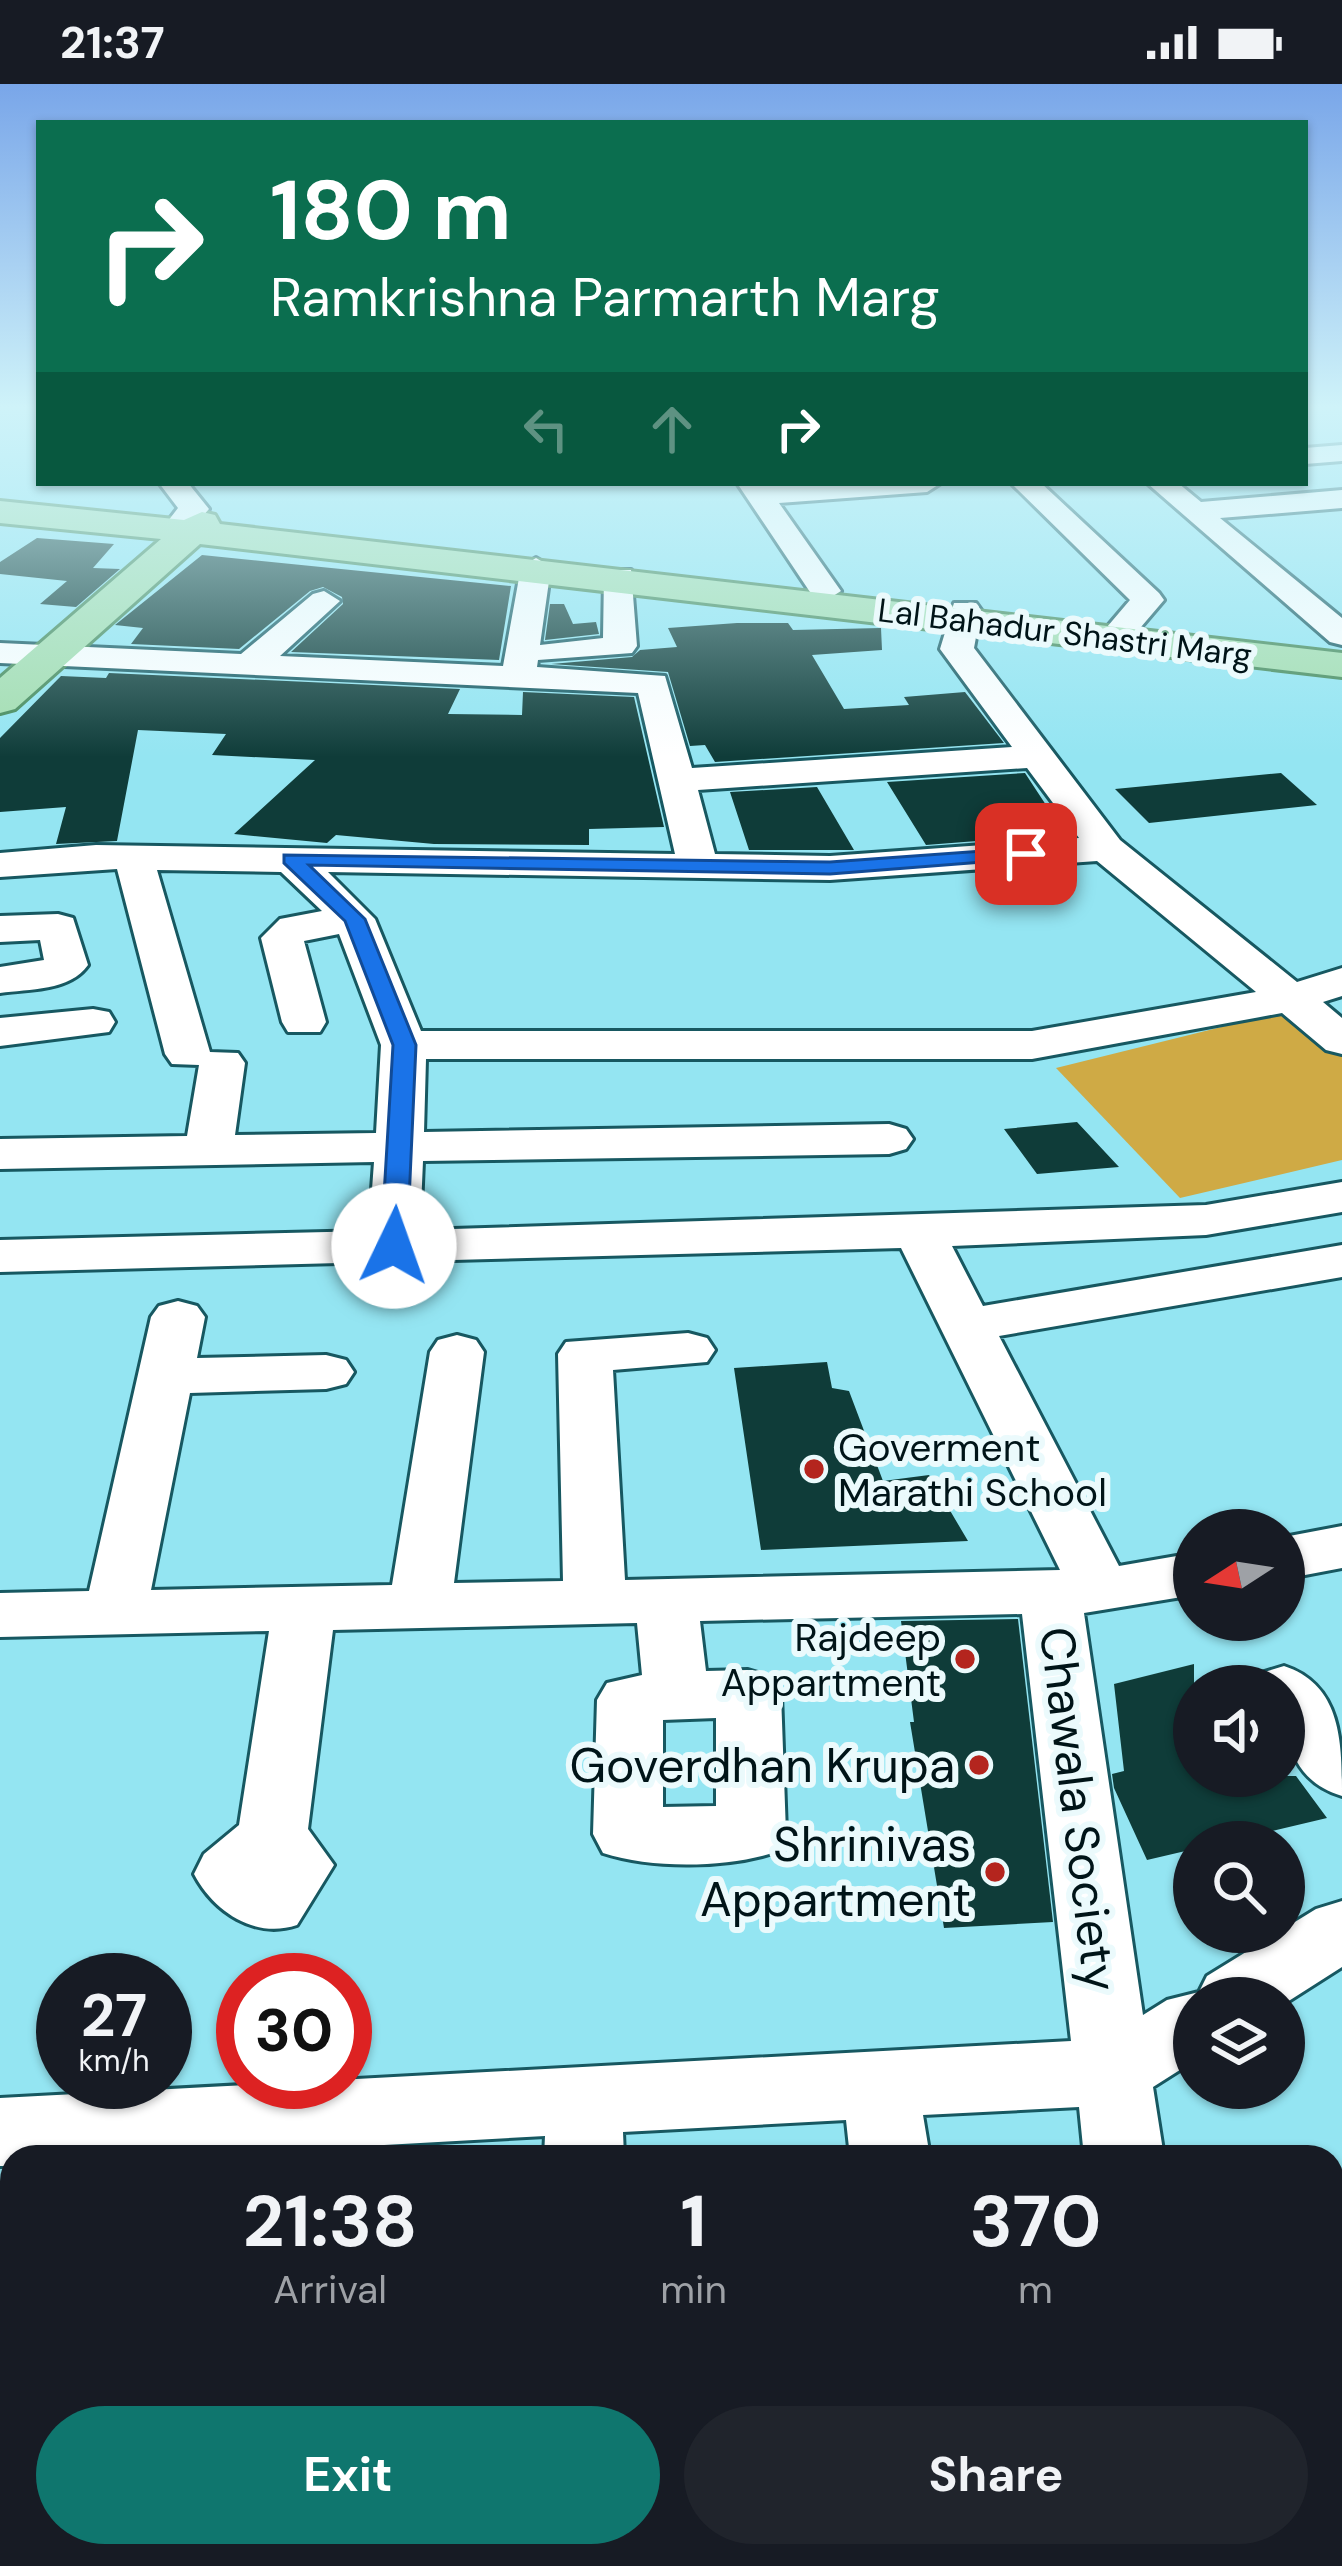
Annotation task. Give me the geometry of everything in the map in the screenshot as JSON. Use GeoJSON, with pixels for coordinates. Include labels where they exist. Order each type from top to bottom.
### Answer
{"type":"FeatureCollection","features":[{"type":"Feature","properties":{"kind":"main road","name":"Lal Bahadur Shastri Marg"},"geometry":{"type":"LineString","coordinates":[[192,525],[963,615],[1342,665]]}},
{"type":"Feature","properties":{"kind":"main road","name":"Lal Bahadur Shastri Marg"},"geometry":{"type":"LineString","coordinates":[[192,525],[825,591],[963,615],[1123,627],[1342,652]]}},
{"type":"Feature","properties":{"kind":"main road"},"geometry":{"type":"LineString","coordinates":[[0,700],[192,525]]}},
{"type":"Feature","properties":{"kind":"street"},"geometry":{"type":"LineString","coordinates":[[780,525],[825,591]]}},
{"type":"Feature","properties":{"kind":"street"},"geometry":{"type":"LineString","coordinates":[[1068,525],[1148,600],[1123,627]]}},
{"type":"Feature","properties":{"kind":"street"},"geometry":{"type":"LineString","coordinates":[[1211,525],[1342,635]]}},
{"type":"Feature","properties":{"kind":"street"},"geometry":{"type":"LineString","coordinates":[[520,666],[536,567]]}},
{"type":"Feature","properties":{"kind":"street"},"geometry":{"type":"LineString","coordinates":[[520,666],[620,646],[620,577]]}},
{"type":"Feature","properties":{"kind":"street"},"geometry":{"type":"LineString","coordinates":[[250,664],[324,601]]}},
{"type":"Feature","properties":{"kind":"street"},"geometry":{"type":"LineString","coordinates":[[963,615],[957,649],[1106,848],[1342,1040]]}},
{"type":"Feature","properties":{"kind":"street"},"geometry":{"type":"LineString","coordinates":[[0,653],[250,664],[520,666],[652,682],[697,862]]}},
{"type":"Feature","properties":{"kind":"street"},"geometry":{"type":"LineString","coordinates":[[676,780],[1036,756]]}},
{"type":"Feature","properties":{"kind":"street"},"geometry":{"type":"LineString","coordinates":[[0,866],[134,858],[697,862],[830,868],[1106,848]]}},
{"type":"Feature","properties":{"kind":"street"},"geometry":{"type":"LineString","coordinates":[[134,858],[205,1059],[209,1150]]}},
{"type":"Feature","properties":{"kind":"street"},"geometry":{"type":"LineString","coordinates":[[291,859],[354,919],[404,1045],[394,1246]]}},
{"type":"Feature","properties":{"kind":"street"},"geometry":{"type":"LineString","coordinates":[[304,1022],[282,938],[295,928],[354,919]]}},
{"type":"Feature","properties":{"kind":"street"},"geometry":{"type":"LineString","coordinates":[[0,929],[58,927],[63,932],[66,965],[55,972],[0,980]]}},
{"type":"Feature","properties":{"kind":"street"},"geometry":{"type":"LineString","coordinates":[[404,1045],[1032,1045],[1289,999],[1342,981]]}},
{"type":"Feature","properties":{"kind":"street"},"geometry":{"type":"LineString","coordinates":[[0,1032],[93,1022]]}},
{"type":"Feature","properties":{"kind":"street"},"geometry":{"type":"LineString","coordinates":[[0,1154],[890,1139]]}},
{"type":"Feature","properties":{"kind":"street"},"geometry":{"type":"LineString","coordinates":[[0,1256],[1206,1220],[1342,1197]]}},
{"type":"Feature","properties":{"kind":"street","name":"Chawala Society"},"geometry":{"type":"LineString","coordinates":[[919,1232],[969,1325],[1076,1591],[1122,2145]]}},
{"type":"Feature","properties":{"kind":"street"},"geometry":{"type":"LineString","coordinates":[[969,1325],[1342,1261]]}},
{"type":"Feature","properties":{"kind":"street"},"geometry":{"type":"LineString","coordinates":[[115,1613],[178,1317]]}},
{"type":"Feature","properties":{"kind":"street"},"geometry":{"type":"LineString","coordinates":[[595,1603],[585,1354],[688,1350]]}},
{"type":"Feature","properties":{"kind":"street"},"geometry":{"type":"LineString","coordinates":[[420,1606],[458,1352]]}},
{"type":"Feature","properties":{"kind":"street"},"geometry":{"type":"LineString","coordinates":[[167,1376],[326,1372]]}},
{"type":"Feature","properties":{"kind":"street"},"geometry":{"type":"LineString","coordinates":[[1305,1554],[1342,1547]]}},
{"type":"Feature","properties":{"kind":"street"},"geometry":{"type":"LineString","coordinates":[[0,1615],[1076,1591],[1173,1577]]}},
{"type":"Feature","properties":{"kind":"street"},"geometry":{"type":"LineString","coordinates":[[666,1601],[677,1695]]}},
{"type":"Feature","properties":{"kind":"street"},"geometry":{"type":"LineString","coordinates":[[272,1837],[304,1609]]}},
{"type":"Feature","properties":{"kind":"street"},"geometry":{"type":"LineString","coordinates":[[1305,1719],[1342,1771]]}},
{"type":"Feature","properties":{"kind":"street"},"geometry":{"type":"LineString","coordinates":[[1266,1977],[1342,1930]]}},
{"type":"Feature","properties":{"kind":"street"},"geometry":{"type":"LineString","coordinates":[[0,2132],[584,2129],[885,2121],[1113,2072],[1173,2035]]}},
{"type":"Feature","properties":{"kind":"shaded area"},"geometry":{"type":"Polygon","coordinates":[[[1290,1010],[1342,1055],[1342,1160],[1180,1198],[1056,1068],[1290,1010]]]}},
{"type":"Feature","properties":{"kind":"building"},"geometry":{"type":"Polygon","coordinates":[[[37,538],[114,544],[93,568],[120,569],[76,607],[40,604],[67,581],[0,574],[0,562],[37,538]]]}},
{"type":"Feature","properties":{"kind":"building"},"geometry":{"type":"Polygon","coordinates":[[[202,555],[511,586],[499,660],[291,652],[343,604],[342,597],[323,587],[310,591],[239,649],[131,644],[143,628],[115,625],[202,555]]]}},
{"type":"Feature","properties":{"kind":"building"},"geometry":{"type":"Polygon","coordinates":[[[550,604],[564,604],[573,624],[596,622],[599,634],[545,640],[550,604]]]}},
{"type":"Feature","properties":{"kind":"building"},"geometry":{"type":"Polygon","coordinates":[[[788,623],[793,630],[881,628],[882,650],[812,655],[844,709],[909,705],[904,697],[965,692],[1004,743],[715,762],[705,745],[690,746],[668,672],[551,664],[632,657],[640,650],[677,647],[668,628],[788,623]]]}},
{"type":"Feature","properties":{"kind":"building"},"geometry":{"type":"Polygon","coordinates":[[[109,673],[460,689],[448,714],[522,715],[523,692],[634,697],[664,827],[589,829],[589,845],[434,844],[336,835],[327,843],[234,834],[315,760],[212,755],[226,734],[138,730],[117,841],[56,844],[66,807],[0,812],[0,738],[61,676],[106,678],[109,673]]]}},
{"type":"Feature","properties":{"kind":"building"},"geometry":{"type":"Polygon","coordinates":[[[1025,773],[1065,834],[926,845],[887,782],[1025,773]]]}},
{"type":"Feature","properties":{"kind":"building"},"geometry":{"type":"Polygon","coordinates":[[[1281,773],[1317,805],[1149,823],[1115,789],[1281,773]]]}},
{"type":"Feature","properties":{"kind":"building"},"geometry":{"type":"Polygon","coordinates":[[[817,787],[854,850],[749,850],[730,792],[817,787]]]}},
{"type":"Feature","properties":{"kind":"building"},"geometry":{"type":"Polygon","coordinates":[[[1077,1122],[1119,1167],[1037,1174],[1004,1129],[1077,1122]]]}},
{"type":"Feature","properties":{"kind":"building","name":"Goverment Marathi School"},"geometry":{"type":"Polygon","coordinates":[[[827,1362],[832,1388],[849,1391],[883,1481],[929,1475],[968,1541],[761,1550],[734,1368],[827,1362]]]}},
{"type":"Feature","properties":{"kind":"building"},"geometry":{"type":"Polygon","coordinates":[[[1018,1619],[1053,1922],[944,1928],[910,1722],[914,1722],[901,1621],[1018,1619]]]}},
{"type":"Feature","properties":{"kind":"building"},"geometry":{"type":"Polygon","coordinates":[[[1173,1669],[1173,1797],[1305,1797],[1305,1788],[1327,1818],[1305,1823],[1173,1821],[1173,1854],[1147,1860],[1114,1788],[1112,1774],[1124,1771],[1114,1684],[1173,1669]]]}},
{"type":"Feature","properties":{"kind":"place","name":"Goverment Marathi School"},"geometry":{"type":"Point","coordinates":[814,1469]}},
{"type":"Feature","properties":{"kind":"place","name":"Rajdeep Appartment"},"geometry":{"type":"Point","coordinates":[965,1659]}},
{"type":"Feature","properties":{"kind":"place","name":"Goverdhan Krupa"},"geometry":{"type":"Point","coordinates":[979,1765]}},
{"type":"Feature","properties":{"kind":"place","name":"Shrinivas Appartment"},"geometry":{"type":"Point","coordinates":[995,1872]}},
{"type":"Feature","properties":{"kind":"route"},"geometry":{"type":"LineString","coordinates":[[394,1246],[404,1045],[354,919],[291,859],[697,862],[830,868],[1026,854]]}}]}
